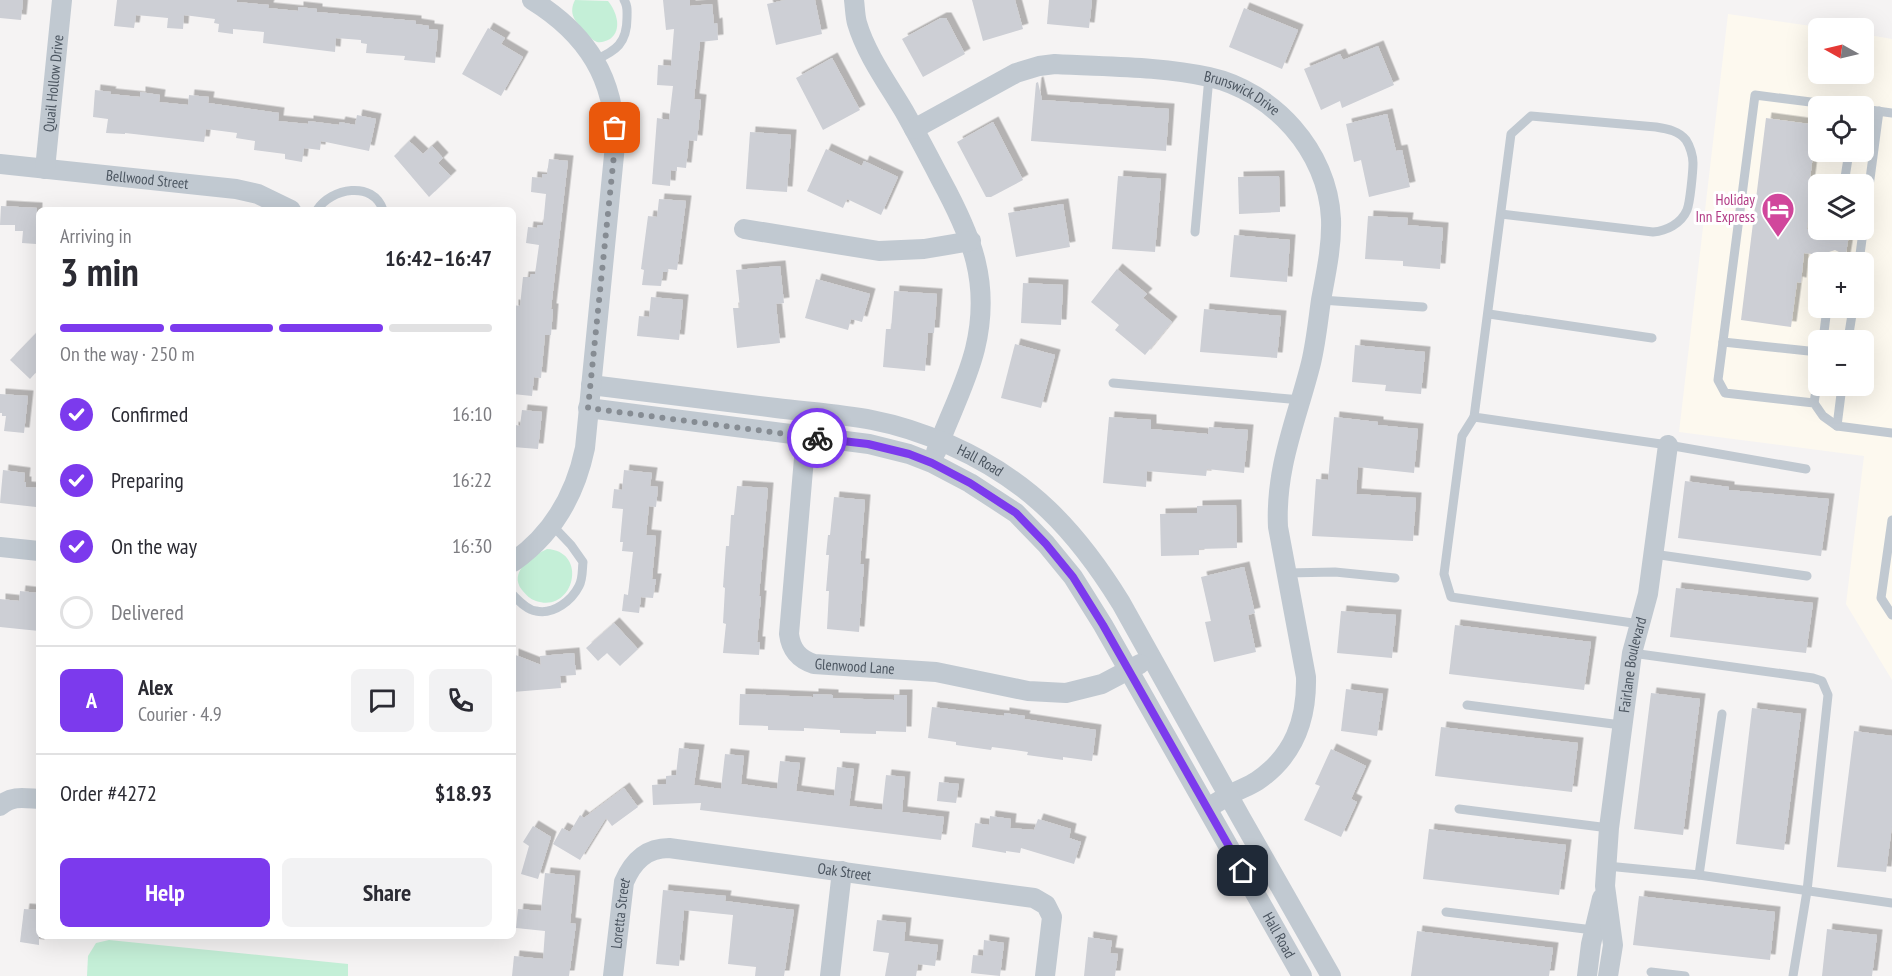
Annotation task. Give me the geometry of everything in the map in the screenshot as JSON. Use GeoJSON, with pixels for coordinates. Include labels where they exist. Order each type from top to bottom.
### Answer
{"type":"FeatureCollection","features":[{"type":"Feature","properties":{"kind":"street","name":"Quail Hollow Drive"},"geometry":{"type":"LineString","coordinates":[[45,169],[62,0]]}},
{"type":"Feature","properties":{"kind":"street"},"geometry":{"type":"LineString","coordinates":[[854,0],[857,22],[870,52],[962,218],[977,264],[981,289],[979,333],[969,368],[932,463]]}},
{"type":"Feature","properties":{"kind":"street"},"geometry":{"type":"LineString","coordinates":[[516,560],[528,551],[563,510],[574,489],[581,466],[615,145],[615,128],[609,93],[595,60],[576,33],[544,5]]}},
{"type":"Feature","properties":{"kind":"street","name":"Brunswick Drive"},"geometry":{"type":"LineString","coordinates":[[914,129],[1016,73],[1055,64],[1142,69],[1209,77],[1245,90],[1264,101],[1281,115],[1309,151],[1325,185],[1330,217],[1330,244],[1312,361],[1300,400]]}},
{"type":"Feature","properties":{"kind":"street","name":"Bellwood Street"},"geometry":{"type":"LineString","coordinates":[[0,164],[236,189],[258,194],[285,207]]}},
{"type":"Feature","properties":{"kind":"street"},"geometry":{"type":"LineString","coordinates":[[744,229],[879,251],[924,249],[971,241]]}},
{"type":"Feature","properties":{"kind":"street","name":"Hall Road"},"geometry":{"type":"LineString","coordinates":[[591,385],[873,420],[916,432],[974,456],[1002,472],[1029,492],[1056,516],[1102,572],[1326,969]]}},
{"type":"Feature","properties":{"kind":"street"},"geometry":{"type":"LineString","coordinates":[[1208,808],[1228,795],[1254,783],[1276,765],[1293,741],[1304,715],[1306,677],[1278,526],[1278,489],[1283,458],[1300,400]]}},
{"type":"Feature","properties":{"kind":"street","name":"Hall Road"},"geometry":{"type":"LineString","coordinates":[[588,408],[868,444],[909,454],[970,483],[1016,513],[1073,577],[1130,670],[1301,976]]}},
{"type":"Feature","properties":{"kind":"street","name":"Glenwood Lane"},"geometry":{"type":"LineString","coordinates":[[807,412],[789,634],[794,651],[799,657],[814,664],[936,672],[1028,691],[1053,693],[1066,693],[1102,684],[1151,658]]}},
{"type":"Feature","properties":{"kind":"street","name":"Fairlane Boulevard"},"geometry":{"type":"LineString","coordinates":[[1608,976],[1612,945],[1605,886],[1609,828],[1632,653],[1648,594],[1668,445]]}},
{"type":"Feature","properties":{"kind":"street"},"geometry":{"type":"LineString","coordinates":[[0,547],[36,551]]}},
{"type":"Feature","properties":{"kind":"street"},"geometry":{"type":"LineString","coordinates":[[3,803],[21,797],[36,799]]}},
{"type":"Feature","properties":{"kind":"street","name":"Oak Street"},"geometry":{"type":"LineString","coordinates":[[641,857],[653,850],[669,848],[1034,898],[1046,905],[1052,917],[1045,976]]}},
{"type":"Feature","properties":{"kind":"street","name":"Loretta Street"},"geometry":{"type":"LineString","coordinates":[[613,976],[624,882],[630,867],[641,857]]}},
{"type":"Feature","properties":{"kind":"street"},"geometry":{"type":"LineString","coordinates":[[830,976],[842,871]]}},
{"type":"Feature","properties":{"kind":"street","name":"Fairlane Boulevard"},"geometry":{"type":"LineString","coordinates":[[1587,976],[1593,930],[1605,886]]}},
{"type":"Feature","properties":{"kind":"street"},"geometry":{"type":"LineString","coordinates":[[1301,976],[1326,969]]}},
{"type":"Feature","properties":{"kind":"lane"},"geometry":{"type":"LineString","coordinates":[[595,60],[612,52],[623,41],[627,26],[627,4],[624,0]]}},
{"type":"Feature","properties":{"kind":"lane"},"geometry":{"type":"LineString","coordinates":[[1195,232],[1209,77]]}},
{"type":"Feature","properties":{"kind":"lane"},"geometry":{"type":"LineString","coordinates":[[1808,102],[1755,95],[1718,380],[1725,393],[1814,403]]}},
{"type":"Feature","properties":{"kind":"lane"},"geometry":{"type":"LineString","coordinates":[[1874,110],[1892,113]]}},
{"type":"Feature","properties":{"kind":"lane"},"geometry":{"type":"LineString","coordinates":[[1860,252],[1879,111]]}},
{"type":"Feature","properties":{"kind":"lane"},"geometry":{"type":"LineString","coordinates":[[1501,214],[1653,232],[1663,231],[1677,223],[1687,210],[1694,161],[1685,139],[1675,131],[1656,127],[1531,116],[1511,134],[1474,417],[1462,435],[1443,574],[1451,597],[1640,624]]}},
{"type":"Feature","properties":{"kind":"lane"},"geometry":{"type":"LineString","coordinates":[[319,207],[334,194],[350,189],[366,192],[380,202],[382,207]]}},
{"type":"Feature","properties":{"kind":"lane"},"geometry":{"type":"LineString","coordinates":[[1321,300],[1423,307]]}},
{"type":"Feature","properties":{"kind":"lane"},"geometry":{"type":"LineString","coordinates":[[1489,314],[1652,338]]}},
{"type":"Feature","properties":{"kind":"lane"},"geometry":{"type":"LineString","coordinates":[[1723,342],[1808,351]]}},
{"type":"Feature","properties":{"kind":"lane"},"geometry":{"type":"LineString","coordinates":[[1113,383],[1300,400]]}},
{"type":"Feature","properties":{"kind":"lane"},"geometry":{"type":"LineString","coordinates":[[1815,396],[1814,403],[1823,416],[1837,426],[1892,433]]}},
{"type":"Feature","properties":{"kind":"lane"},"geometry":{"type":"LineString","coordinates":[[1837,426],[1841,396]]}},
{"type":"Feature","properties":{"kind":"lane"},"geometry":{"type":"LineString","coordinates":[[1474,417],[1668,445],[1806,469]]}},
{"type":"Feature","properties":{"kind":"lane"},"geometry":{"type":"LineString","coordinates":[[1892,520],[1881,598],[1892,615]]}},
{"type":"Feature","properties":{"kind":"lane"},"geometry":{"type":"LineString","coordinates":[[516,598],[537,612],[554,609],[571,599],[581,583],[583,562],[552,525]]}},
{"type":"Feature","properties":{"kind":"lane"},"geometry":{"type":"LineString","coordinates":[[1653,554],[1807,576]]}},
{"type":"Feature","properties":{"kind":"lane"},"geometry":{"type":"LineString","coordinates":[[1287,573],[1335,572],[1395,578]]}},
{"type":"Feature","properties":{"kind":"lane"},"geometry":{"type":"LineString","coordinates":[[1632,653],[1814,678],[1822,681],[1828,694],[1807,891],[1792,976]]}},
{"type":"Feature","properties":{"kind":"lane"},"geometry":{"type":"LineString","coordinates":[[1467,705],[1621,725]]}},
{"type":"Feature","properties":{"kind":"lane"},"geometry":{"type":"LineString","coordinates":[[1699,875],[1722,714]]}},
{"type":"Feature","properties":{"kind":"lane"},"geometry":{"type":"LineString","coordinates":[[1459,808],[1609,828]]}},
{"type":"Feature","properties":{"kind":"lane"},"geometry":{"type":"LineString","coordinates":[[1606,866],[1699,875],[1892,903]]}},
{"type":"Feature","properties":{"kind":"lane"},"geometry":{"type":"LineString","coordinates":[[1446,912],[1593,930]]}},
{"type":"Feature","properties":{"kind":"lane"},"geometry":{"type":"LineString","coordinates":[[1651,972],[1685,976]]}},
{"type":"Feature","properties":{"kind":"shaded area"},"geometry":{"type":"Polygon","coordinates":[[[1728,14],[1808,26],[1808,84],[1874,84],[1874,36],[1892,39],[1892,680],[1846,604],[1864,456],[1679,432],[1728,14]]]}},
{"type":"Feature","properties":{"kind":"green space"},"geometry":{"type":"Polygon","coordinates":[[[575,0],[608,1],[617,20],[616,30],[610,39],[597,42],[584,32],[573,16],[572,9],[575,0]]]}},
{"type":"Feature","properties":{"kind":"green space"},"geometry":{"type":"Polygon","coordinates":[[[547,549],[560,552],[568,560],[572,570],[572,581],[567,591],[560,599],[549,603],[528,597],[518,583],[520,571],[524,565],[547,549]]]}},
{"type":"Feature","properties":{"kind":"green space"},"geometry":{"type":"Polygon","coordinates":[[[109,940],[348,964],[348,976],[87,976],[88,956],[96,943],[109,940]]]}},
{"type":"Feature","properties":{"kind":"building"},"geometry":{"type":"Polygon","coordinates":[[[0,0],[23,0],[21,20],[0,18],[0,0]]]}},
{"type":"Feature","properties":{"kind":"building"},"geometry":{"type":"Polygon","coordinates":[[[117,0],[237,0],[237,2],[269,5],[268,8],[298,11],[298,7],[317,9],[317,12],[416,21],[416,24],[438,30],[435,63],[404,60],[405,56],[366,53],[367,44],[361,43],[361,40],[336,38],[335,52],[263,43],[264,32],[233,29],[233,34],[218,32],[219,24],[214,23],[215,19],[184,15],[183,29],[167,28],[168,18],[136,15],[134,28],[114,26],[117,0]]]}},
{"type":"Feature","properties":{"kind":"building"},"geometry":{"type":"Polygon","coordinates":[[[663,0],[690,0],[690,6],[712,4],[714,24],[717,23],[718,40],[700,42],[694,99],[701,100],[697,141],[689,140],[686,168],[677,167],[677,171],[671,170],[670,186],[652,184],[657,118],[669,120],[673,86],[657,85],[658,65],[671,66],[674,29],[666,30],[663,0]]]}},
{"type":"Feature","properties":{"kind":"building"},"geometry":{"type":"Polygon","coordinates":[[[785,0],[815,0],[822,34],[776,45],[767,4],[785,0]]]}},
{"type":"Feature","properties":{"kind":"building"},"geometry":{"type":"Polygon","coordinates":[[[972,0],[1015,0],[1023,29],[983,41],[972,0]]]}},
{"type":"Feature","properties":{"kind":"building"},"geometry":{"type":"Polygon","coordinates":[[[1049,0],[1092,0],[1089,28],[1047,24],[1049,0]]]}},
{"type":"Feature","properties":{"kind":"building"},"geometry":{"type":"Polygon","coordinates":[[[1244,8],[1298,30],[1282,69],[1229,47],[1244,8]]]}},
{"type":"Feature","properties":{"kind":"building"},"geometry":{"type":"Polygon","coordinates":[[[941,18],[946,18],[965,54],[923,77],[902,39],[941,18]]]}},
{"type":"Feature","properties":{"kind":"building"},"geometry":{"type":"Polygon","coordinates":[[[488,28],[505,38],[501,44],[523,57],[501,96],[462,74],[488,28]]]}},
{"type":"Feature","properties":{"kind":"building"},"geometry":{"type":"Polygon","coordinates":[[[1378,46],[1394,85],[1342,108],[1340,101],[1321,110],[1304,69],[1340,54],[1343,60],[1378,46]]]}},
{"type":"Feature","properties":{"kind":"building"},"geometry":{"type":"Polygon","coordinates":[[[832,58],[860,110],[823,130],[796,78],[832,58]]]}},
{"type":"Feature","properties":{"kind":"building"},"geometry":{"type":"Polygon","coordinates":[[[1038,82],[1042,100],[1169,109],[1166,151],[1031,141],[1036,83],[1038,82]]]}},
{"type":"Feature","properties":{"kind":"building"},"geometry":{"type":"Polygon","coordinates":[[[95,90],[140,97],[140,92],[160,95],[159,102],[188,105],[189,95],[209,97],[208,103],[279,113],[278,121],[308,124],[308,121],[339,125],[340,122],[355,125],[357,115],[376,119],[369,151],[321,141],[320,150],[304,148],[302,162],[285,159],[285,154],[254,150],[255,141],[236,138],[237,133],[206,129],[204,142],[106,133],[108,119],[93,117],[95,90]]]}},
{"type":"Feature","properties":{"kind":"building"},"geometry":{"type":"Polygon","coordinates":[[[1387,114],[1396,151],[1402,150],[1410,187],[1369,197],[1361,160],[1354,162],[1346,124],[1387,114]]]}},
{"type":"Feature","properties":{"kind":"building","name":"Holiday Inn Express"},"geometry":{"type":"Polygon","coordinates":[[[1766,118],[1808,124],[1808,162],[1812,162],[1811,174],[1808,174],[1808,240],[1848,240],[1846,252],[1835,250],[1804,253],[1801,283],[1797,282],[1791,327],[1741,320],[1766,118]]]}},
{"type":"Feature","properties":{"kind":"building"},"geometry":{"type":"Polygon","coordinates":[[[993,122],[1023,180],[991,197],[986,197],[957,142],[993,122]]]}},
{"type":"Feature","properties":{"kind":"building"},"geometry":{"type":"Polygon","coordinates":[[[750,132],[791,135],[787,192],[746,189],[750,132]]]}},
{"type":"Feature","properties":{"kind":"building"},"geometry":{"type":"Polygon","coordinates":[[[409,141],[423,154],[432,146],[443,158],[438,163],[451,176],[429,197],[394,156],[409,141]]]}},
{"type":"Feature","properties":{"kind":"building"},"geometry":{"type":"Polygon","coordinates":[[[826,149],[862,166],[864,161],[898,177],[881,215],[847,199],[843,208],[807,191],[826,149]]]}},
{"type":"Feature","properties":{"kind":"building"},"geometry":{"type":"Polygon","coordinates":[[[549,159],[568,161],[551,309],[553,309],[551,335],[545,335],[541,378],[534,377],[532,396],[516,394],[516,305],[520,306],[523,277],[535,274],[539,245],[526,243],[528,227],[537,228],[538,225],[543,225],[546,194],[531,192],[532,177],[542,178],[542,174],[547,174],[549,159]]]}},
{"type":"Feature","properties":{"kind":"building"},"geometry":{"type":"Polygon","coordinates":[[[1118,176],[1161,179],[1155,252],[1112,249],[1118,176]]]}},
{"type":"Feature","properties":{"kind":"building"},"geometry":{"type":"Polygon","coordinates":[[[1279,176],[1280,212],[1239,214],[1238,177],[1279,176]]]}},
{"type":"Feature","properties":{"kind":"building"},"geometry":{"type":"Polygon","coordinates":[[[659,199],[686,201],[677,270],[668,269],[668,272],[663,272],[661,286],[642,285],[644,270],[641,269],[648,216],[657,217],[659,199]]]}},
{"type":"Feature","properties":{"kind":"building"},"geometry":{"type":"Polygon","coordinates":[[[1063,204],[1070,247],[1016,257],[1008,213],[1063,204]]]}},
{"type":"Feature","properties":{"kind":"building"},"geometry":{"type":"Polygon","coordinates":[[[1,206],[36,208],[36,244],[22,243],[23,231],[15,231],[15,225],[0,225],[1,206]]]}},
{"type":"Feature","properties":{"kind":"building"},"geometry":{"type":"Polygon","coordinates":[[[1368,216],[1408,218],[1407,225],[1443,228],[1440,269],[1403,266],[1403,261],[1365,259],[1368,216]]]}},
{"type":"Feature","properties":{"kind":"building"},"geometry":{"type":"Polygon","coordinates":[[[1234,235],[1290,240],[1287,282],[1230,277],[1234,235]]]}},
{"type":"Feature","properties":{"kind":"building"},"geometry":{"type":"Polygon","coordinates":[[[780,266],[784,303],[776,304],[780,343],[737,348],[733,308],[740,308],[736,270],[780,266]]]}},
{"type":"Feature","properties":{"kind":"building"},"geometry":{"type":"Polygon","coordinates":[[[1117,269],[1147,294],[1143,298],[1172,322],[1145,355],[1115,330],[1119,325],[1091,302],[1117,269]]]}},
{"type":"Feature","properties":{"kind":"building"},"geometry":{"type":"Polygon","coordinates":[[[816,279],[870,294],[862,322],[851,319],[848,330],[805,318],[816,279]]]}},
{"type":"Feature","properties":{"kind":"building"},"geometry":{"type":"Polygon","coordinates":[[[1023,283],[1063,285],[1061,325],[1021,323],[1023,283]]]}},
{"type":"Feature","properties":{"kind":"building"},"geometry":{"type":"Polygon","coordinates":[[[894,291],[937,294],[934,333],[928,333],[925,371],[883,367],[886,329],[891,329],[894,291]]]}},
{"type":"Feature","properties":{"kind":"building"},"geometry":{"type":"Polygon","coordinates":[[[651,297],[683,300],[679,340],[637,336],[639,316],[649,317],[651,297]]]}},
{"type":"Feature","properties":{"kind":"building"},"geometry":{"type":"Polygon","coordinates":[[[1204,309],[1281,316],[1277,358],[1200,352],[1204,309]]]}},
{"type":"Feature","properties":{"kind":"building"},"geometry":{"type":"Polygon","coordinates":[[[36,333],[36,372],[30,379],[10,360],[36,333]]]}},
{"type":"Feature","properties":{"kind":"building"},"geometry":{"type":"Polygon","coordinates":[[[1015,344],[1055,355],[1041,408],[1001,398],[1015,344]]]}},
{"type":"Feature","properties":{"kind":"building"},"geometry":{"type":"Polygon","coordinates":[[[1355,345],[1425,352],[1421,394],[1385,391],[1386,385],[1352,382],[1355,345]]]}},
{"type":"Feature","properties":{"kind":"building"},"geometry":{"type":"Polygon","coordinates":[[[0,394],[28,396],[24,433],[4,431],[6,416],[0,413],[0,394]]]}},
{"type":"Feature","properties":{"kind":"building"},"geometry":{"type":"Polygon","coordinates":[[[522,410],[542,412],[538,449],[516,447],[516,425],[520,426],[522,410]]]}},
{"type":"Feature","properties":{"kind":"building"},"geometry":{"type":"Polygon","coordinates":[[[1109,417],[1151,420],[1151,429],[1208,434],[1209,427],[1248,430],[1244,473],[1207,469],[1206,476],[1147,471],[1146,487],[1103,483],[1109,417]]]}},
{"type":"Feature","properties":{"kind":"building"},"geometry":{"type":"Polygon","coordinates":[[[1334,417],[1418,429],[1414,473],[1358,467],[1356,494],[1416,498],[1413,541],[1312,536],[1316,479],[1328,480],[1334,417]]]}},
{"type":"Feature","properties":{"kind":"building"},"geometry":{"type":"Polygon","coordinates":[[[3,470],[25,473],[26,487],[36,488],[36,507],[0,503],[3,470]]]}},
{"type":"Feature","properties":{"kind":"building"},"geometry":{"type":"Polygon","coordinates":[[[624,470],[652,473],[650,486],[658,487],[656,507],[649,506],[646,535],[656,536],[652,579],[656,579],[653,598],[641,597],[639,613],[622,611],[624,594],[628,595],[633,552],[622,551],[623,542],[620,542],[623,509],[612,508],[614,489],[622,490],[624,470]]]}},
{"type":"Feature","properties":{"kind":"building"},"geometry":{"type":"Polygon","coordinates":[[[1685,481],[1729,487],[1729,490],[1829,499],[1821,556],[1678,538],[1685,481]]]}},
{"type":"Feature","properties":{"kind":"building"},"geometry":{"type":"Polygon","coordinates":[[[737,486],[768,488],[759,596],[761,596],[757,642],[760,642],[759,655],[723,653],[726,624],[723,623],[725,588],[723,587],[726,546],[729,546],[731,515],[734,515],[737,486]]]}},
{"type":"Feature","properties":{"kind":"building"},"geometry":{"type":"Polygon","coordinates":[[[834,497],[865,500],[860,564],[864,564],[859,632],[827,629],[829,591],[826,591],[829,555],[826,555],[834,497]]]}},
{"type":"Feature","properties":{"kind":"building"},"geometry":{"type":"Polygon","coordinates":[[[1236,505],[1237,548],[1199,549],[1199,555],[1161,556],[1160,514],[1197,513],[1197,506],[1236,505]]]}},
{"type":"Feature","properties":{"kind":"building"},"geometry":{"type":"Polygon","coordinates":[[[1244,567],[1255,613],[1248,615],[1256,652],[1214,662],[1205,622],[1211,621],[1201,577],[1244,567]]]}},
{"type":"Feature","properties":{"kind":"building"},"geometry":{"type":"Polygon","coordinates":[[[1676,588],[1813,603],[1806,653],[1670,637],[1676,588]]]}},
{"type":"Feature","properties":{"kind":"building"},"geometry":{"type":"Polygon","coordinates":[[[20,591],[36,593],[36,631],[0,627],[0,599],[19,601],[20,591]]]}},
{"type":"Feature","properties":{"kind":"building"},"geometry":{"type":"Polygon","coordinates":[[[1341,611],[1396,615],[1392,658],[1337,653],[1341,611]]]}},
{"type":"Feature","properties":{"kind":"building"},"geometry":{"type":"Polygon","coordinates":[[[614,623],[638,649],[620,666],[607,653],[598,661],[586,648],[614,623]]]}},
{"type":"Feature","properties":{"kind":"building"},"geometry":{"type":"Polygon","coordinates":[[[1455,625],[1591,642],[1584,690],[1449,674],[1455,625]]]}},
{"type":"Feature","properties":{"kind":"building"},"geometry":{"type":"Polygon","coordinates":[[[574,653],[576,675],[560,676],[561,688],[516,692],[516,655],[541,665],[540,656],[574,653]]]}},
{"type":"Feature","properties":{"kind":"building"},"geometry":{"type":"Polygon","coordinates":[[[1346,689],[1383,694],[1377,736],[1341,731],[1346,689]]]}},
{"type":"Feature","properties":{"kind":"building"},"geometry":{"type":"Polygon","coordinates":[[[1651,693],[1700,699],[1683,835],[1634,829],[1651,693]]]}},
{"type":"Feature","properties":{"kind":"building"},"geometry":{"type":"Polygon","coordinates":[[[740,694],[813,697],[813,694],[833,695],[833,698],[894,700],[894,695],[907,695],[906,732],[840,733],[840,730],[804,728],[804,731],[768,730],[768,726],[739,725],[740,694]]]}},
{"type":"Feature","properties":{"kind":"building"},"geometry":{"type":"Polygon","coordinates":[[[932,707],[1004,716],[1004,713],[1025,716],[1024,719],[1096,730],[1092,761],[1027,755],[1028,752],[992,747],[991,750],[928,738],[932,707]]]}},
{"type":"Feature","properties":{"kind":"building"},"geometry":{"type":"Polygon","coordinates":[[[1752,708],[1801,714],[1784,850],[1736,844],[1752,708]]]}},
{"type":"Feature","properties":{"kind":"building"},"geometry":{"type":"Polygon","coordinates":[[[1441,727],[1578,743],[1572,792],[1435,776],[1441,727]]]}},
{"type":"Feature","properties":{"kind":"building"},"geometry":{"type":"Polygon","coordinates":[[[1854,731],[1892,736],[1892,826],[1886,872],[1837,867],[1854,731]]]}},
{"type":"Feature","properties":{"kind":"building"},"geometry":{"type":"Polygon","coordinates":[[[679,748],[699,750],[694,785],[721,789],[725,754],[744,756],[741,784],[777,789],[780,761],[800,763],[796,791],[834,796],[837,767],[854,769],[849,806],[882,810],[886,775],[905,777],[902,812],[944,817],[941,840],[700,810],[701,803],[653,805],[652,785],[666,784],[666,776],[676,775],[679,748]]]}},
{"type":"Feature","properties":{"kind":"building"},"geometry":{"type":"Polygon","coordinates":[[[1331,749],[1366,766],[1351,799],[1357,802],[1341,837],[1304,820],[1320,786],[1315,784],[1331,749]]]}},
{"type":"Feature","properties":{"kind":"building"},"geometry":{"type":"Polygon","coordinates":[[[939,782],[959,784],[956,803],[937,801],[939,782]]]}},
{"type":"Feature","properties":{"kind":"building"},"geometry":{"type":"Polygon","coordinates":[[[624,788],[638,807],[612,826],[606,818],[580,860],[553,844],[562,828],[570,832],[580,815],[584,818],[624,788]]]}},
{"type":"Feature","properties":{"kind":"building"},"geometry":{"type":"Polygon","coordinates":[[[990,816],[1011,819],[1010,828],[1034,830],[1038,819],[1071,829],[1069,838],[1081,842],[1074,864],[1021,848],[1020,853],[1006,851],[1006,853],[972,847],[975,823],[989,825],[990,816]]]}},
{"type":"Feature","properties":{"kind":"building"},"geometry":{"type":"Polygon","coordinates":[[[533,826],[551,837],[538,879],[521,874],[529,846],[523,842],[533,826]]]}},
{"type":"Feature","properties":{"kind":"building"},"geometry":{"type":"Polygon","coordinates":[[[1429,829],[1566,845],[1559,895],[1423,879],[1429,829]]]}},
{"type":"Feature","properties":{"kind":"building"},"geometry":{"type":"Polygon","coordinates":[[[545,873],[575,876],[570,923],[576,924],[569,976],[512,976],[514,956],[543,959],[545,931],[516,928],[518,909],[541,911],[545,873]]]}},
{"type":"Feature","properties":{"kind":"building"},"geometry":{"type":"Polygon","coordinates":[[[663,890],[726,896],[725,901],[794,910],[784,976],[755,976],[756,967],[728,964],[733,915],[684,910],[679,966],[656,964],[663,890]]]}},
{"type":"Feature","properties":{"kind":"building"},"geometry":{"type":"Polygon","coordinates":[[[1639,896],[1775,912],[1770,960],[1633,945],[1639,896]]]}},
{"type":"Feature","properties":{"kind":"building"},"geometry":{"type":"Polygon","coordinates":[[[24,909],[36,910],[36,939],[39,939],[39,945],[20,942],[24,909]]]}},
{"type":"Feature","properties":{"kind":"building"},"geometry":{"type":"Polygon","coordinates":[[[877,920],[906,923],[904,941],[938,945],[935,966],[918,964],[916,976],[885,976],[889,953],[873,951],[877,920]]]}},
{"type":"Feature","properties":{"kind":"building"},"geometry":{"type":"Polygon","coordinates":[[[1827,929],[1877,935],[1872,976],[1822,976],[1827,929]]]}},
{"type":"Feature","properties":{"kind":"building"},"geometry":{"type":"Polygon","coordinates":[[[1417,931],[1553,948],[1549,976],[1411,976],[1417,931]]]}},
{"type":"Feature","properties":{"kind":"building"},"geometry":{"type":"Polygon","coordinates":[[[1088,937],[1112,941],[1110,953],[1118,954],[1115,976],[1084,976],[1088,937]]]}},
{"type":"Feature","properties":{"kind":"building"},"geometry":{"type":"Polygon","coordinates":[[[984,940],[1004,943],[1000,976],[971,973],[973,955],[983,956],[984,940]]]}},
{"type":"Feature","properties":{"kind":"way so far"},"geometry":{"type":"LineString","coordinates":[[615,128],[588,408],[817,438]]}},
{"type":"Feature","properties":{"kind":"place","name":"Holiday Inn Express"},"geometry":{"type":"Point","coordinates":[1778,238]}},
{"type":"Feature","properties":{"kind":"route"},"geometry":{"type":"LineString","coordinates":[[817,438],[868,444],[909,454],[970,483],[1016,513],[1073,577],[1130,670],[1243,871]]}}]}
